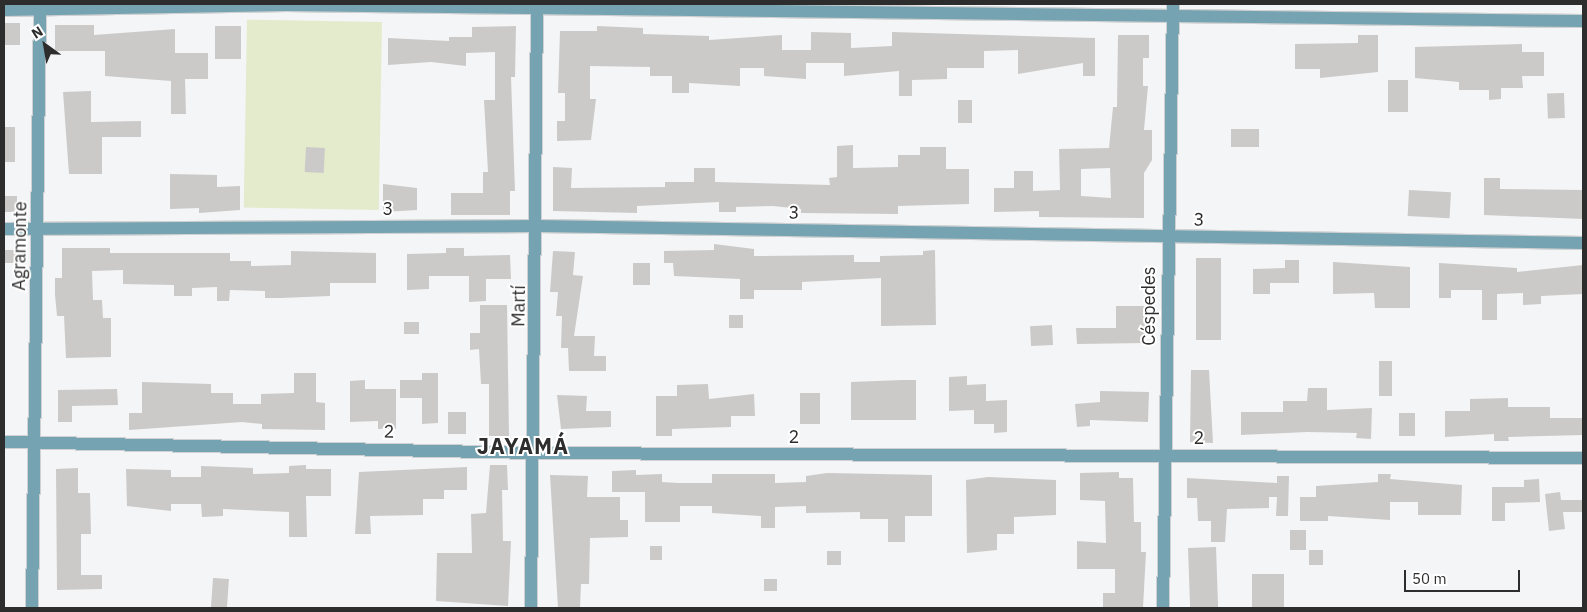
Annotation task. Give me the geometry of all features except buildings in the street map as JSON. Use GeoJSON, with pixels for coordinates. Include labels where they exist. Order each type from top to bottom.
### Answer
{"type":"FeatureCollection","features":[{"type":"Feature","properties":{"kind":"street","name":"Céspedes"},"geometry":{"type":"LineString","coordinates":[[1162,608],[1167,455],[1167,237],[1173,4]]}},
{"type":"Feature","properties":{"kind":"street"},"geometry":{"type":"LineString","coordinates":[[4,10],[40,7],[447,6],[1583,21]]}},
{"type":"Feature","properties":{"kind":"street","name":"Agramonte"},"geometry":{"type":"LineString","coordinates":[[32,608],[40,7]]}},
{"type":"Feature","properties":{"kind":"street","name":"Martí"},"geometry":{"type":"LineString","coordinates":[[531,608],[538,226],[537,7]]}},
{"type":"Feature","properties":{"kind":"street","name":"3"},"geometry":{"type":"LineString","coordinates":[[4,228],[538,226],[1583,243]]}},
{"type":"Feature","properties":{"kind":"street","name":"2"},"geometry":{"type":"LineString","coordinates":[[4,442],[534,453],[1583,458]]}},
{"type":"Feature","properties":{"kind":"green space"},"geometry":{"type":"Polygon","coordinates":[[[247,20],[382,22],[379,210],[244,208],[247,20]]]}},
{"type":"Feature","properties":{"kind":"district","name":"JAYAMÁ"},"geometry":{"type":"Point","coordinates":[523,446]}}]}
